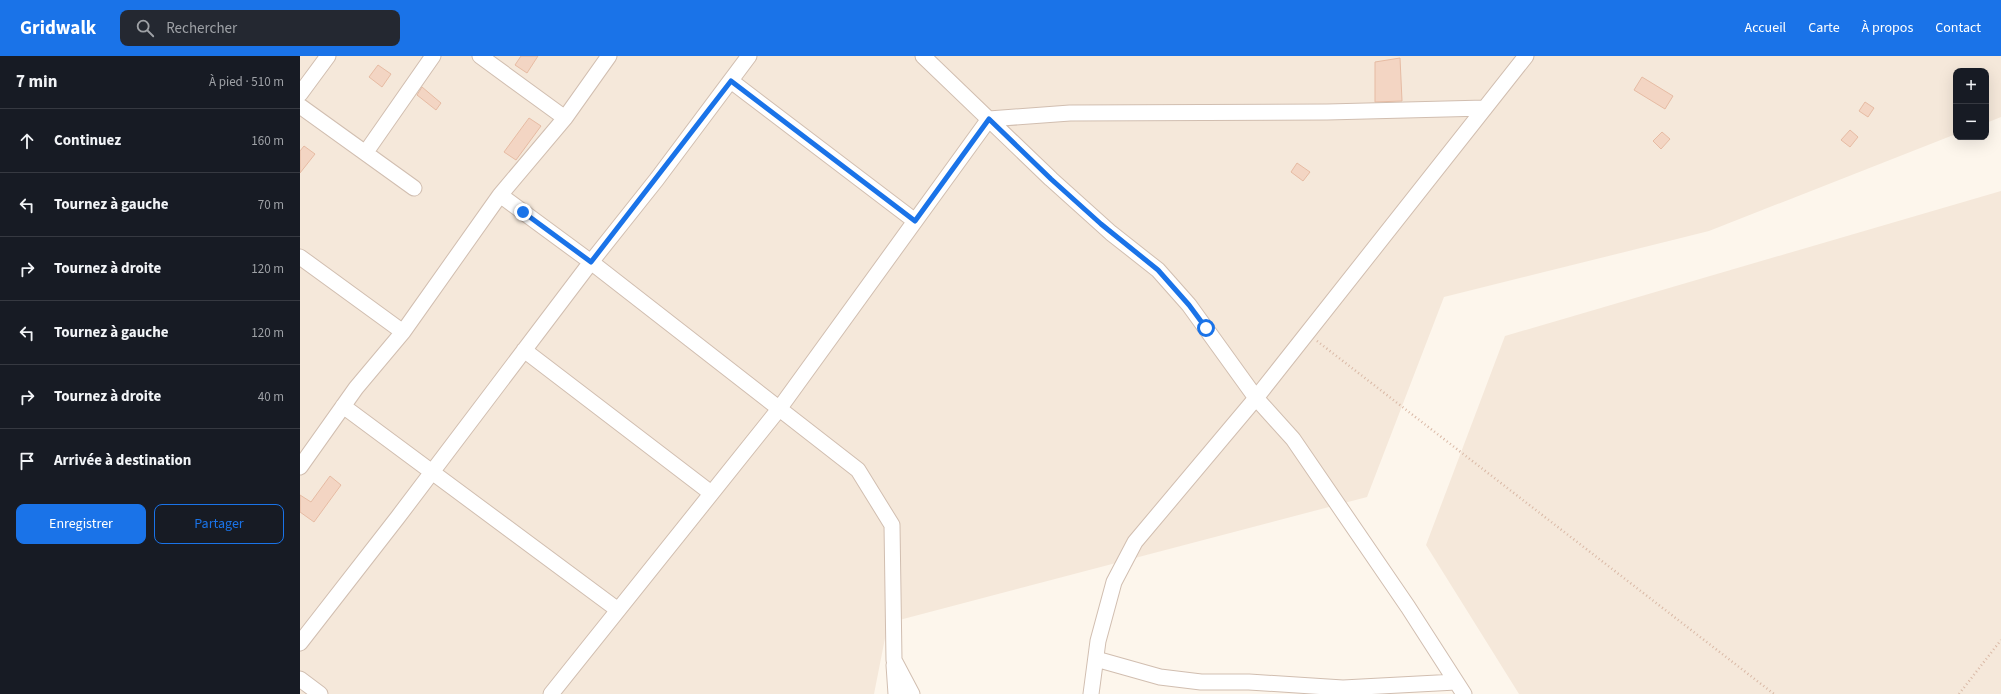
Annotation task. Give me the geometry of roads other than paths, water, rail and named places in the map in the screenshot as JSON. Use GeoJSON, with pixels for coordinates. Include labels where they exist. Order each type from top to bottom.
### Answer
{"type":"FeatureCollection","features":[{"type":"Feature","properties":{"kind":"street"},"geometry":{"type":"LineString","coordinates":[[300,94],[328,56]]}},
{"type":"Feature","properties":{"kind":"street"},"geometry":{"type":"LineString","coordinates":[[366,152],[433,56]]}},
{"type":"Feature","properties":{"kind":"street"},"geometry":{"type":"LineString","coordinates":[[480,56],[565,118]]}},
{"type":"Feature","properties":{"kind":"street"},"geometry":{"type":"LineString","coordinates":[[300,467],[376,362],[403,332],[500,195],[565,118],[609,56]]}},
{"type":"Feature","properties":{"kind":"street"},"geometry":{"type":"LineString","coordinates":[[300,643],[749,56]]}},
{"type":"Feature","properties":{"kind":"street"},"geometry":{"type":"LineString","coordinates":[[923,56],[1051,179],[1100,223],[1158,270],[1189,305],[1256,398],[1293,439],[1408,607],[1460,688]]}},
{"type":"Feature","properties":{"kind":"street"},"geometry":{"type":"LineString","coordinates":[[1091,694],[1098,641],[1114,582],[1136,542],[1256,398],[1526,56]]}},
{"type":"Feature","properties":{"kind":"street"},"geometry":{"type":"LineString","coordinates":[[731,81],[915,221]]}},
{"type":"Feature","properties":{"kind":"street"},"geometry":{"type":"LineString","coordinates":[[300,106],[414,188]]}},
{"type":"Feature","properties":{"kind":"street"},"geometry":{"type":"LineString","coordinates":[[551,694],[779,409],[989,119],[1070,113],[1327,112],[1485,108]]}},
{"type":"Feature","properties":{"kind":"street"},"geometry":{"type":"LineString","coordinates":[[500,195],[591,262],[858,470],[892,525],[896,694]]}},
{"type":"Feature","properties":{"kind":"street"},"geometry":{"type":"LineString","coordinates":[[300,257],[403,332]]}},
{"type":"Feature","properties":{"kind":"street"},"geometry":{"type":"LineString","coordinates":[[524,350],[711,494]]}},
{"type":"Feature","properties":{"kind":"street"},"geometry":{"type":"LineString","coordinates":[[343,406],[618,610]]}},
{"type":"Feature","properties":{"kind":"street"},"geometry":{"type":"LineString","coordinates":[[1096,659],[1160,677],[1201,682],[1249,682],[1344,688],[1460,688]]}},
{"type":"Feature","properties":{"kind":"street"},"geometry":{"type":"LineString","coordinates":[[894,660],[912,694]]}},
{"type":"Feature","properties":{"kind":"street"},"geometry":{"type":"LineString","coordinates":[[300,679],[320,694]]}}]}
